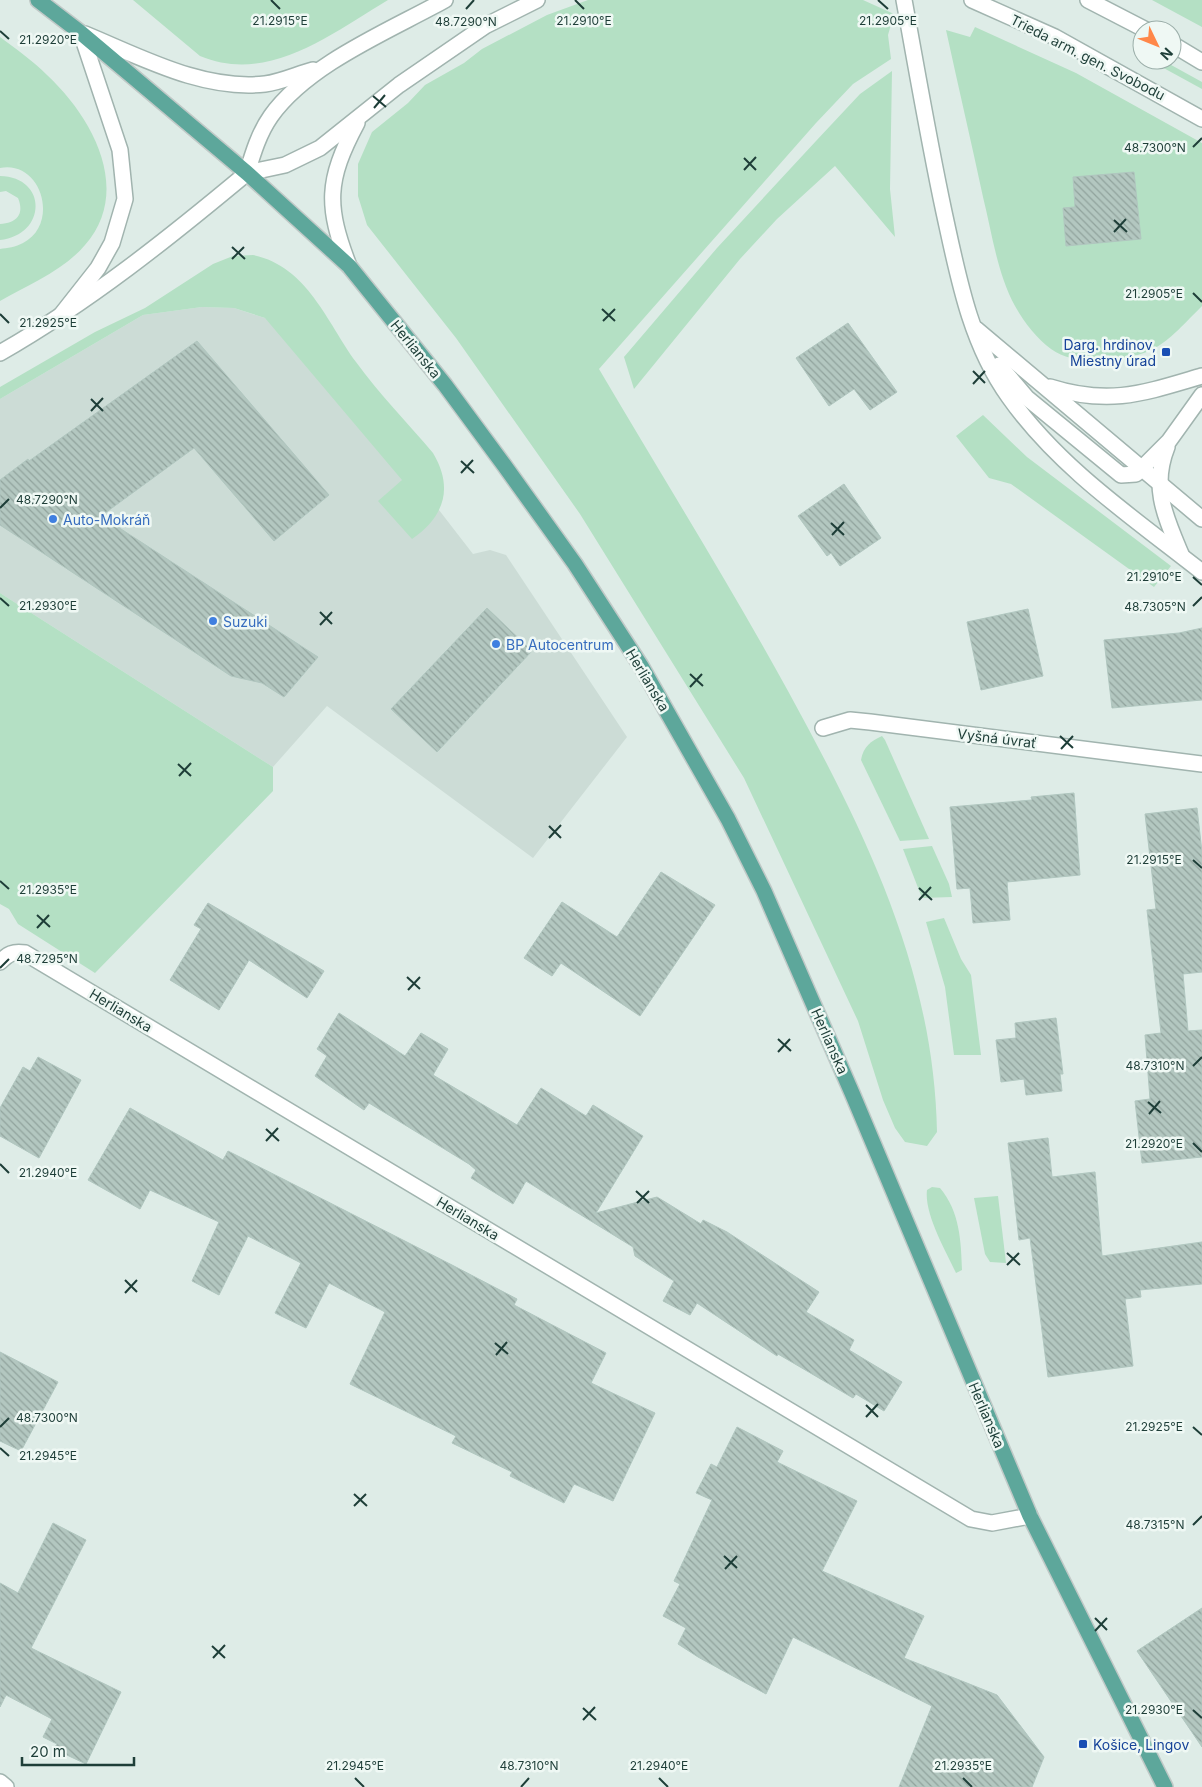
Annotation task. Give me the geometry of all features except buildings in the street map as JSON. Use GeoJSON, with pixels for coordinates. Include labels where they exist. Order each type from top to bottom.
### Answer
{"type":"FeatureCollection","features":[{"type":"Feature","properties":{"kind":"main road","name":"Herlianska"},"geometry":{"type":"LineString","coordinates":[[38,0],[82,33],[247,172],[349,266],[445,385],[575,564],[641,666],[728,819],[764,891],[852,1093],[1030,1516],[1165,1787]]}},
{"type":"Feature","properties":{"kind":"street"},"geometry":{"type":"LineString","coordinates":[[247,172],[259,136],[270,117],[299,86],[320,68],[444,0]]}},
{"type":"Feature","properties":{"kind":"street"},"geometry":{"type":"LineString","coordinates":[[0,353],[61,315],[135,264],[247,172],[284,165],[320,148],[399,85],[485,26],[537,0]]}},
{"type":"Feature","properties":{"kind":"street"},"geometry":{"type":"LineString","coordinates":[[904,0],[929,142],[959,281],[973,326],[993,372],[1009,397],[1033,428],[1079,474],[1202,572]]}},
{"type":"Feature","properties":{"kind":"street"},"geometry":{"type":"LineString","coordinates":[[1088,0],[1132,23]]}},
{"type":"Feature","properties":{"kind":"street","name":"Trieda arm. gen. Svobodu"},"geometry":{"type":"LineString","coordinates":[[974,1],[1055,37],[1202,119]]}},
{"type":"Feature","properties":{"kind":"street"},"geometry":{"type":"LineString","coordinates":[[82,33],[167,67],[216,82],[266,84],[320,68]]}},
{"type":"Feature","properties":{"kind":"street"},"geometry":{"type":"LineString","coordinates":[[61,315],[102,259],[121,219],[125,199],[118,141],[82,33]]}},
{"type":"Feature","properties":{"kind":"street"},"geometry":{"type":"LineString","coordinates":[[1182,50],[1202,62]]}},
{"type":"Feature","properties":{"kind":"street"},"geometry":{"type":"LineString","coordinates":[[349,266],[337,232],[332,206],[332,187],[335,169],[341,154],[361,116]]}},
{"type":"Feature","properties":{"kind":"street"},"geometry":{"type":"LineString","coordinates":[[973,326],[1202,519]]}},
{"type":"Feature","properties":{"kind":"street"},"geometry":{"type":"LineString","coordinates":[[973,326],[1000,367],[1027,398],[1116,472],[1129,476],[1136,474],[1169,441],[1202,395]]}},
{"type":"Feature","properties":{"kind":"street"},"geometry":{"type":"LineString","coordinates":[[1043,385],[1070,393],[1124,397],[1141,394],[1202,376]]}},
{"type":"Feature","properties":{"kind":"street"},"geometry":{"type":"LineString","coordinates":[[1169,441],[1160,464],[1159,484],[1165,517],[1181,555]]}},
{"type":"Feature","properties":{"kind":"street","name":"Vyšná úvrať"},"geometry":{"type":"LineString","coordinates":[[823,728],[850,720],[1202,764]]}},
{"type":"Feature","properties":{"kind":"street","name":"Herlianska"},"geometry":{"type":"LineString","coordinates":[[0,962],[6,955],[16,951],[25,953],[971,1519],[992,1522],[1030,1516]]}},
{"type":"Feature","properties":{"kind":"street"},"geometry":{"type":"LineString","coordinates":[[0,1782],[6,1787]]}},
{"type":"Feature","properties":{"kind":"shaded area"},"geometry":{"type":"Polygon","coordinates":[[[202,307],[234,308],[271,320],[408,470],[473,554],[490,550],[506,555],[627,737],[533,858],[327,706],[273,767],[0,593],[0,399],[143,315],[202,307]]]}},
{"type":"Feature","properties":{"kind":"green space"},"geometry":{"type":"Polygon","coordinates":[[[133,0],[388,0],[345,27],[299,51],[275,60],[251,64],[226,63],[200,56],[133,0]]]}},
{"type":"Feature","properties":{"kind":"green space"},"geometry":{"type":"Polygon","coordinates":[[[588,0],[863,0],[894,14],[888,35],[891,59],[853,84],[816,123],[599,369],[788,691],[843,796],[868,849],[909,957],[923,1014],[933,1072],[937,1132],[927,1146],[905,1142],[895,1128],[883,1100],[858,1021],[744,778],[580,514],[456,338],[367,225],[358,196],[358,164],[372,132],[408,103],[425,85],[464,63],[482,49],[547,15],[588,0]]]}},
{"type":"Feature","properties":{"kind":"green space"},"geometry":{"type":"Polygon","coordinates":[[[1152,0],[1202,0],[1202,27],[1152,0]]]}},
{"type":"Feature","properties":{"kind":"green space"},"geometry":{"type":"Polygon","coordinates":[[[975,27],[1076,73],[1202,143],[1202,306],[1179,330],[1159,346],[1136,356],[1121,358],[1089,360],[1069,358],[1057,353],[1046,345],[1018,312],[1004,280],[996,253],[946,30],[970,37],[975,27]]]}},
{"type":"Feature","properties":{"kind":"green space"},"geometry":{"type":"Polygon","coordinates":[[[0,37],[42,70],[64,92],[79,112],[101,155],[106,178],[106,201],[99,224],[85,245],[76,254],[34,283],[0,301],[0,249],[23,243],[34,234],[41,222],[43,209],[41,195],[35,183],[27,174],[15,168],[0,168],[0,37]]]}},
{"type":"Feature","properties":{"kind":"green space"},"geometry":{"type":"Polygon","coordinates":[[[1167,70],[1180,70],[1202,82],[1202,89],[1167,70]]]}},
{"type":"Feature","properties":{"kind":"green space"},"geometry":{"type":"Polygon","coordinates":[[[892,71],[890,189],[895,237],[835,166],[777,219],[740,259],[634,389],[624,357],[717,248],[860,94],[892,71]]]}},
{"type":"Feature","properties":{"kind":"green space"},"geometry":{"type":"Polygon","coordinates":[[[0,176],[16,179],[27,186],[33,195],[36,206],[33,218],[27,228],[15,236],[0,240],[0,224],[11,222],[18,217],[20,204],[18,198],[6,191],[0,192],[0,176]]]}},
{"type":"Feature","properties":{"kind":"green space"},"geometry":{"type":"Polygon","coordinates":[[[253,255],[272,261],[302,283],[325,313],[365,374],[433,453],[443,478],[444,490],[442,501],[432,521],[412,539],[378,501],[402,480],[265,318],[234,308],[202,307],[143,315],[0,399],[0,387],[95,332],[145,308],[213,264],[233,256],[253,255]]]}},
{"type":"Feature","properties":{"kind":"green space"},"geometry":{"type":"Polygon","coordinates":[[[983,415],[1027,457],[1171,566],[1154,587],[1011,484],[989,478],[956,436],[983,415]]]}},
{"type":"Feature","properties":{"kind":"green space"},"geometry":{"type":"Polygon","coordinates":[[[0,593],[273,767],[273,791],[95,973],[18,924],[9,909],[0,904],[0,593]]]}},
{"type":"Feature","properties":{"kind":"green space"},"geometry":{"type":"Polygon","coordinates":[[[882,736],[929,839],[900,841],[861,760],[868,745],[882,736]]]}},
{"type":"Feature","properties":{"kind":"green space"},"geometry":{"type":"Polygon","coordinates":[[[932,846],[949,884],[952,897],[922,898],[903,849],[932,846]]]}},
{"type":"Feature","properties":{"kind":"green space"},"geometry":{"type":"Polygon","coordinates":[[[944,918],[961,959],[971,975],[981,1055],[954,1055],[945,987],[926,922],[944,918]]]}},
{"type":"Feature","properties":{"kind":"green space"},"geometry":{"type":"Polygon","coordinates":[[[932,1187],[940,1188],[947,1197],[958,1227],[962,1270],[956,1273],[932,1221],[927,1200],[927,1190],[932,1187]]]}},
{"type":"Feature","properties":{"kind":"green space"},"geometry":{"type":"Polygon","coordinates":[[[998,1196],[1006,1263],[990,1262],[985,1254],[974,1198],[998,1196]]]}},
{"type":"Feature","properties":{"kind":"place","name":"Darg. hrdinov, Miestny úrad"},"geometry":{"type":"Point","coordinates":[1166,352]}},
{"type":"Feature","properties":{"kind":"place","name":"Auto-Mokráň"},"geometry":{"type":"Point","coordinates":[53,519]}},
{"type":"Feature","properties":{"kind":"place","name":"Suzuki"},"geometry":{"type":"Point","coordinates":[213,621]}},
{"type":"Feature","properties":{"kind":"place","name":"BP Autocentrum"},"geometry":{"type":"Point","coordinates":[496,644]}},
{"type":"Feature","properties":{"kind":"place","name":"Košice, Lingov"},"geometry":{"type":"Point","coordinates":[1083,1744]}}]}
